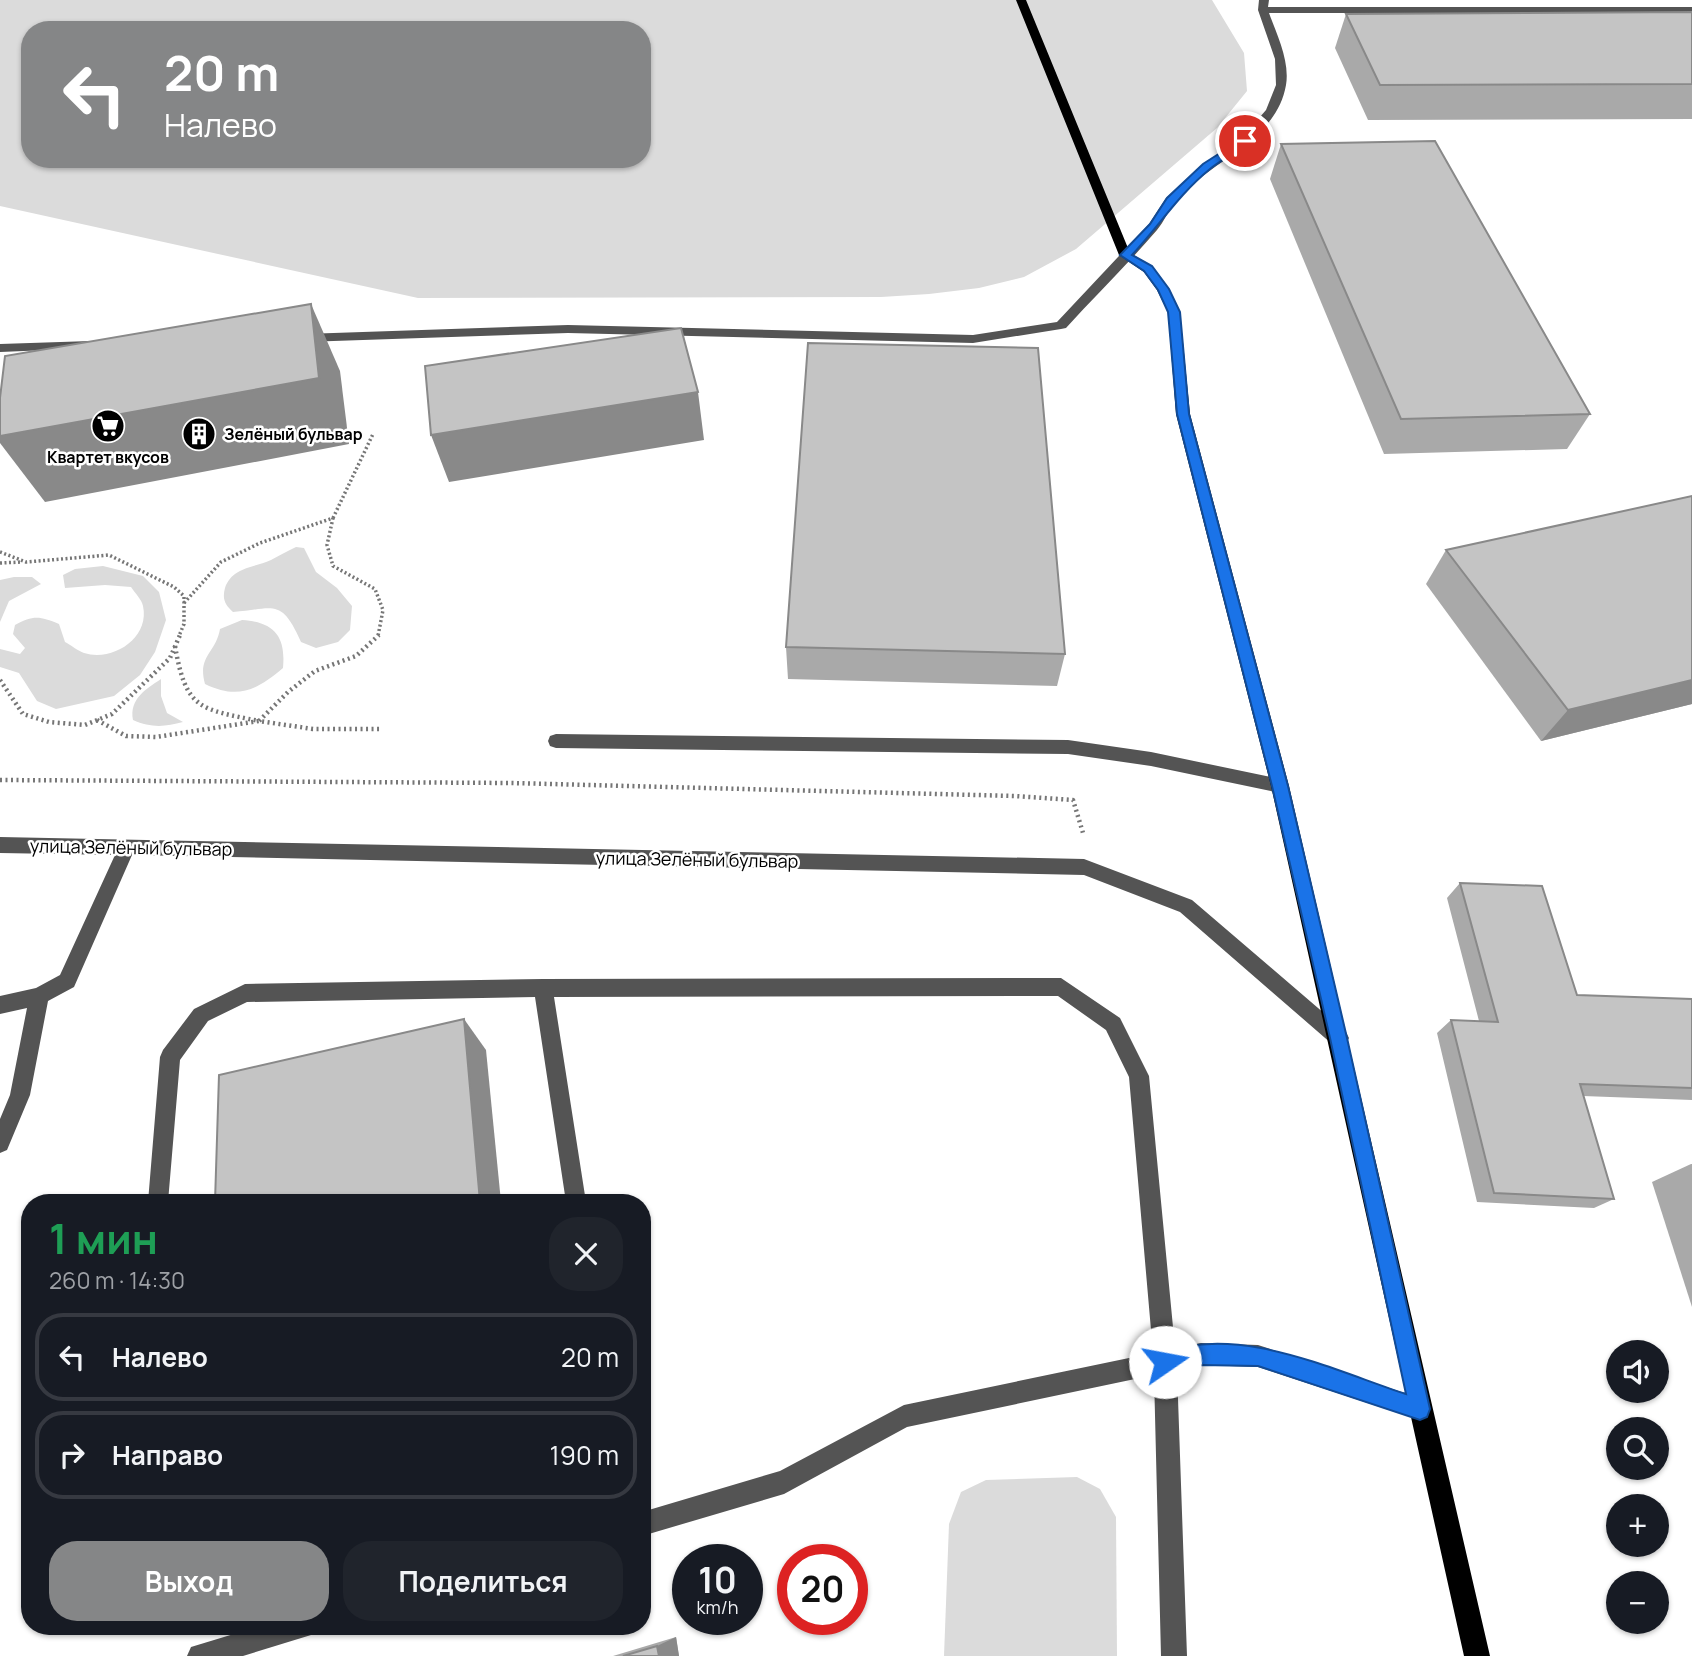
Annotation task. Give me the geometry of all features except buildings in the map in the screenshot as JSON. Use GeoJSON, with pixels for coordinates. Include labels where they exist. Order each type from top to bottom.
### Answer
{"type":"FeatureCollection","features":[{"type":"Feature","properties":{"kind":"main road"},"geometry":{"type":"LineString","coordinates":[[1021,0],[1125,255],[1148,269],[1163,289],[1174,312],[1183,414],[1280,786],[1477,1656]]}},
{"type":"Feature","properties":{"kind":"street"},"geometry":{"type":"LineString","coordinates":[[291,338],[568,328],[973,339],[1061,324],[1154,226],[1170,200],[1207,166],[1245,141],[1270,111],[1281,85],[1280,59],[1263,4],[1692,10]]}},
{"type":"Feature","properties":{"kind":"street"},"geometry":{"type":"LineString","coordinates":[[0,348],[111,344]]}},
{"type":"Feature","properties":{"kind":"street"},"geometry":{"type":"LineString","coordinates":[[556,741],[1068,747],[1151,759],[1280,786]]}},
{"type":"Feature","properties":{"kind":"street","name":"улица Зелёный бульвар"},"geometry":{"type":"LineString","coordinates":[[0,845],[1084,867],[1185,906],[1339,1038]]}},
{"type":"Feature","properties":{"kind":"street"},"geometry":{"type":"LineString","coordinates":[[0,1005],[39,996],[67,981],[127,846]]}},
{"type":"Feature","properties":{"kind":"street"},"geometry":{"type":"LineString","coordinates":[[159,1194],[170,1057],[201,1015],[245,993],[543,988],[1061,987],[1113,1024],[1139,1076],[1165,1362],[1174,1656]]}},
{"type":"Feature","properties":{"kind":"street"},"geometry":{"type":"LineString","coordinates":[[543,988],[575,1194]]}},
{"type":"Feature","properties":{"kind":"street"},"geometry":{"type":"LineString","coordinates":[[0,1143],[20,1095],[39,996]]}},
{"type":"Feature","properties":{"kind":"street"},"geometry":{"type":"LineString","coordinates":[[651,1521],[784,1482],[904,1416],[1201,1354],[1258,1356],[1420,1409]]}},
{"type":"Feature","properties":{"kind":"street"},"geometry":{"type":"LineString","coordinates":[[200,1656],[271,1635]]}},
{"type":"Feature","properties":{"kind":"path"},"geometry":{"type":"LineString","coordinates":[[97,720],[126,736],[156,737],[258,721],[288,692],[316,671],[356,656],[380,634],[383,610],[375,589],[333,566],[327,545],[333,518],[373,434]]}},
{"type":"Feature","properties":{"kind":"path"},"geometry":{"type":"LineString","coordinates":[[184,603],[221,562],[260,543],[333,518]]}},
{"type":"Feature","properties":{"kind":"path"},"geometry":{"type":"LineString","coordinates":[[0,552],[26,562]]}},
{"type":"Feature","properties":{"kind":"path"},"geometry":{"type":"LineString","coordinates":[[0,563],[109,555],[174,587],[184,596],[184,624],[170,658],[112,714],[85,725],[49,722],[23,713],[0,680]]}},
{"type":"Feature","properties":{"kind":"path"},"geometry":{"type":"LineString","coordinates":[[175,646],[179,676],[190,700],[212,711],[313,729],[381,729]]}},
{"type":"Feature","properties":{"kind":"path"},"geometry":{"type":"LineString","coordinates":[[0,780],[512,783],[1015,796],[1073,800],[1085,840]]}},
{"type":"Feature","properties":{"kind":"shaded area"},"geometry":{"type":"Polygon","coordinates":[[[0,0],[1212,0],[1244,53],[1247,91],[1217,128],[1076,249],[1024,277],[979,288],[881,297],[418,298],[0,206],[0,0]]]}},
{"type":"Feature","properties":{"kind":"shaded area"},"geometry":{"type":"Polygon","coordinates":[[[296,547],[304,548],[316,572],[337,588],[352,606],[350,630],[338,642],[316,648],[301,642],[282,612],[267,608],[233,612],[225,602],[228,581],[238,572],[296,547]]]}},
{"type":"Feature","properties":{"kind":"shaded area"},"geometry":{"type":"Polygon","coordinates":[[[103,566],[143,576],[159,592],[166,620],[155,652],[140,675],[114,696],[56,709],[37,701],[19,673],[0,667],[0,649],[20,654],[25,648],[13,634],[15,625],[37,618],[59,624],[65,642],[84,653],[106,654],[127,645],[141,628],[144,618],[140,599],[131,587],[105,585],[65,588],[63,575],[75,569],[103,566]]]}},
{"type":"Feature","properties":{"kind":"shaded area"},"geometry":{"type":"Polygon","coordinates":[[[32,577],[41,584],[9,601],[0,622],[0,580],[32,577]]]}},
{"type":"Feature","properties":{"kind":"shaded area"},"geometry":{"type":"Polygon","coordinates":[[[242,620],[262,624],[276,633],[282,647],[283,668],[256,687],[247,690],[227,691],[205,684],[203,667],[220,629],[242,620]]]}},
{"type":"Feature","properties":{"kind":"shaded area"},"geometry":{"type":"Polygon","coordinates":[[[161,679],[161,696],[167,713],[183,722],[158,726],[133,720],[136,700],[161,679]]]}},
{"type":"Feature","properties":{"kind":"shaded area"},"geometry":{"type":"Polygon","coordinates":[[[1077,1477],[1100,1489],[1116,1517],[1117,1656],[944,1656],[949,1524],[961,1492],[986,1480],[1077,1477]]]}},
{"type":"Feature","properties":{"kind":"place","name":"Квартет вкусов"},"geometry":{"type":"Point","coordinates":[108,426]}},
{"type":"Feature","properties":{"kind":"place","name":"Зелёный бульвар"},"geometry":{"type":"Point","coordinates":[199,434]}},
{"type":"Feature","properties":{"kind":"route"},"geometry":{"type":"LineString","coordinates":[[1165,1362],[1201,1354],[1258,1356],[1420,1409],[1339,1038],[1280,786],[1183,414],[1174,312],[1163,289],[1148,269],[1125,255],[1154,226],[1170,200],[1207,166],[1245,141]]}}]}
